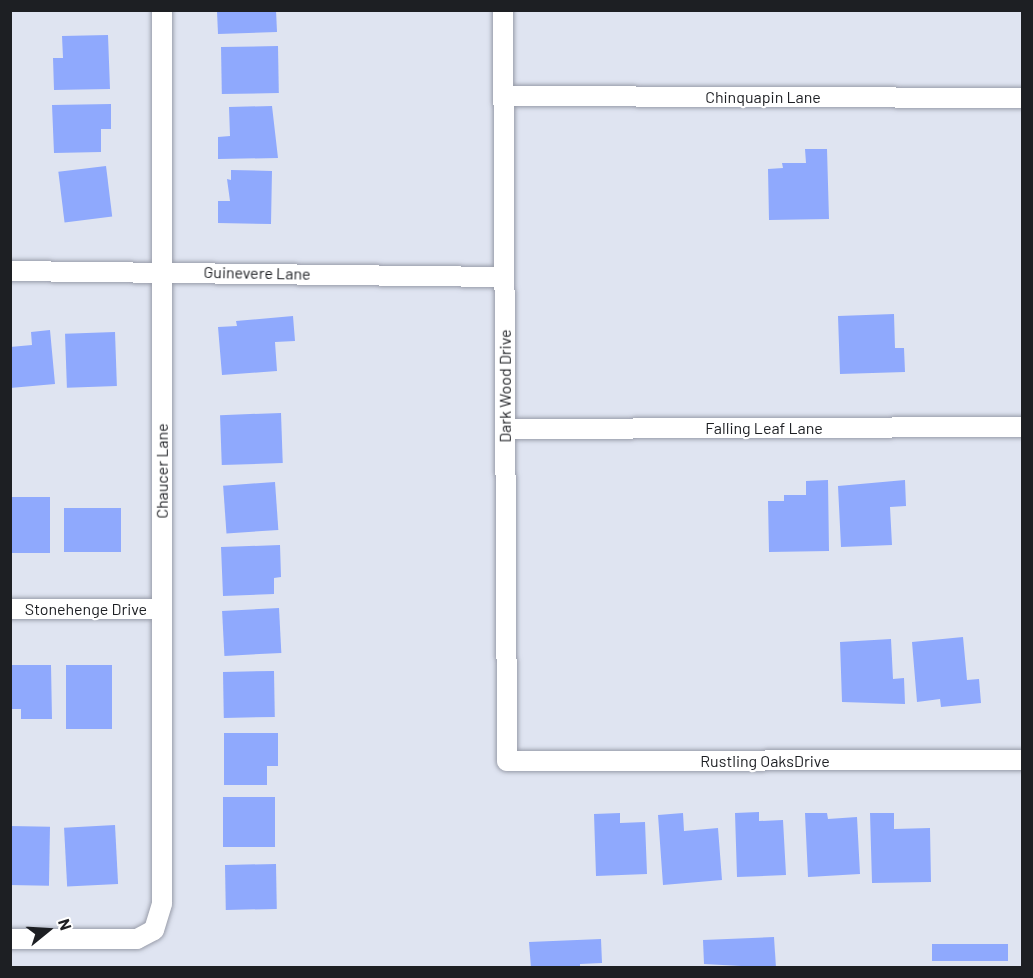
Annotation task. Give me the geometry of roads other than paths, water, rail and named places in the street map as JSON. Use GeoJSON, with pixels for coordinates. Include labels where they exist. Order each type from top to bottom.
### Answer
{"type":"FeatureCollection","features":[{"type":"Feature","properties":{"kind":"street","name":"Chaucer Lane"},"geometry":{"type":"LineString","coordinates":[[10,939],[137,939],[154,930],[162,903],[162,10]]}},
{"type":"Feature","properties":{"kind":"street","name":"Dark Wood Drive"},"geometry":{"type":"LineString","coordinates":[[503,10],[507,761]]}},
{"type":"Feature","properties":{"kind":"street","name":"Chinquapin Lane"},"geometry":{"type":"LineString","coordinates":[[504,96],[1023,98]]}},
{"type":"Feature","properties":{"kind":"street","name":"Guinevere Lane"},"geometry":{"type":"LineString","coordinates":[[10,271],[504,277]]}},
{"type":"Feature","properties":{"kind":"street","name":"Falling Leaf Lane"},"geometry":{"type":"LineString","coordinates":[[505,429],[1023,427]]}},
{"type":"Feature","properties":{"kind":"street","name":"Stonehenge Drive"},"geometry":{"type":"LineString","coordinates":[[10,609],[162,609]]}},
{"type":"Feature","properties":{"kind":"street","name":"Rustling OaksDrive"},"geometry":{"type":"LineString","coordinates":[[507,761],[1023,760]]}}]}
